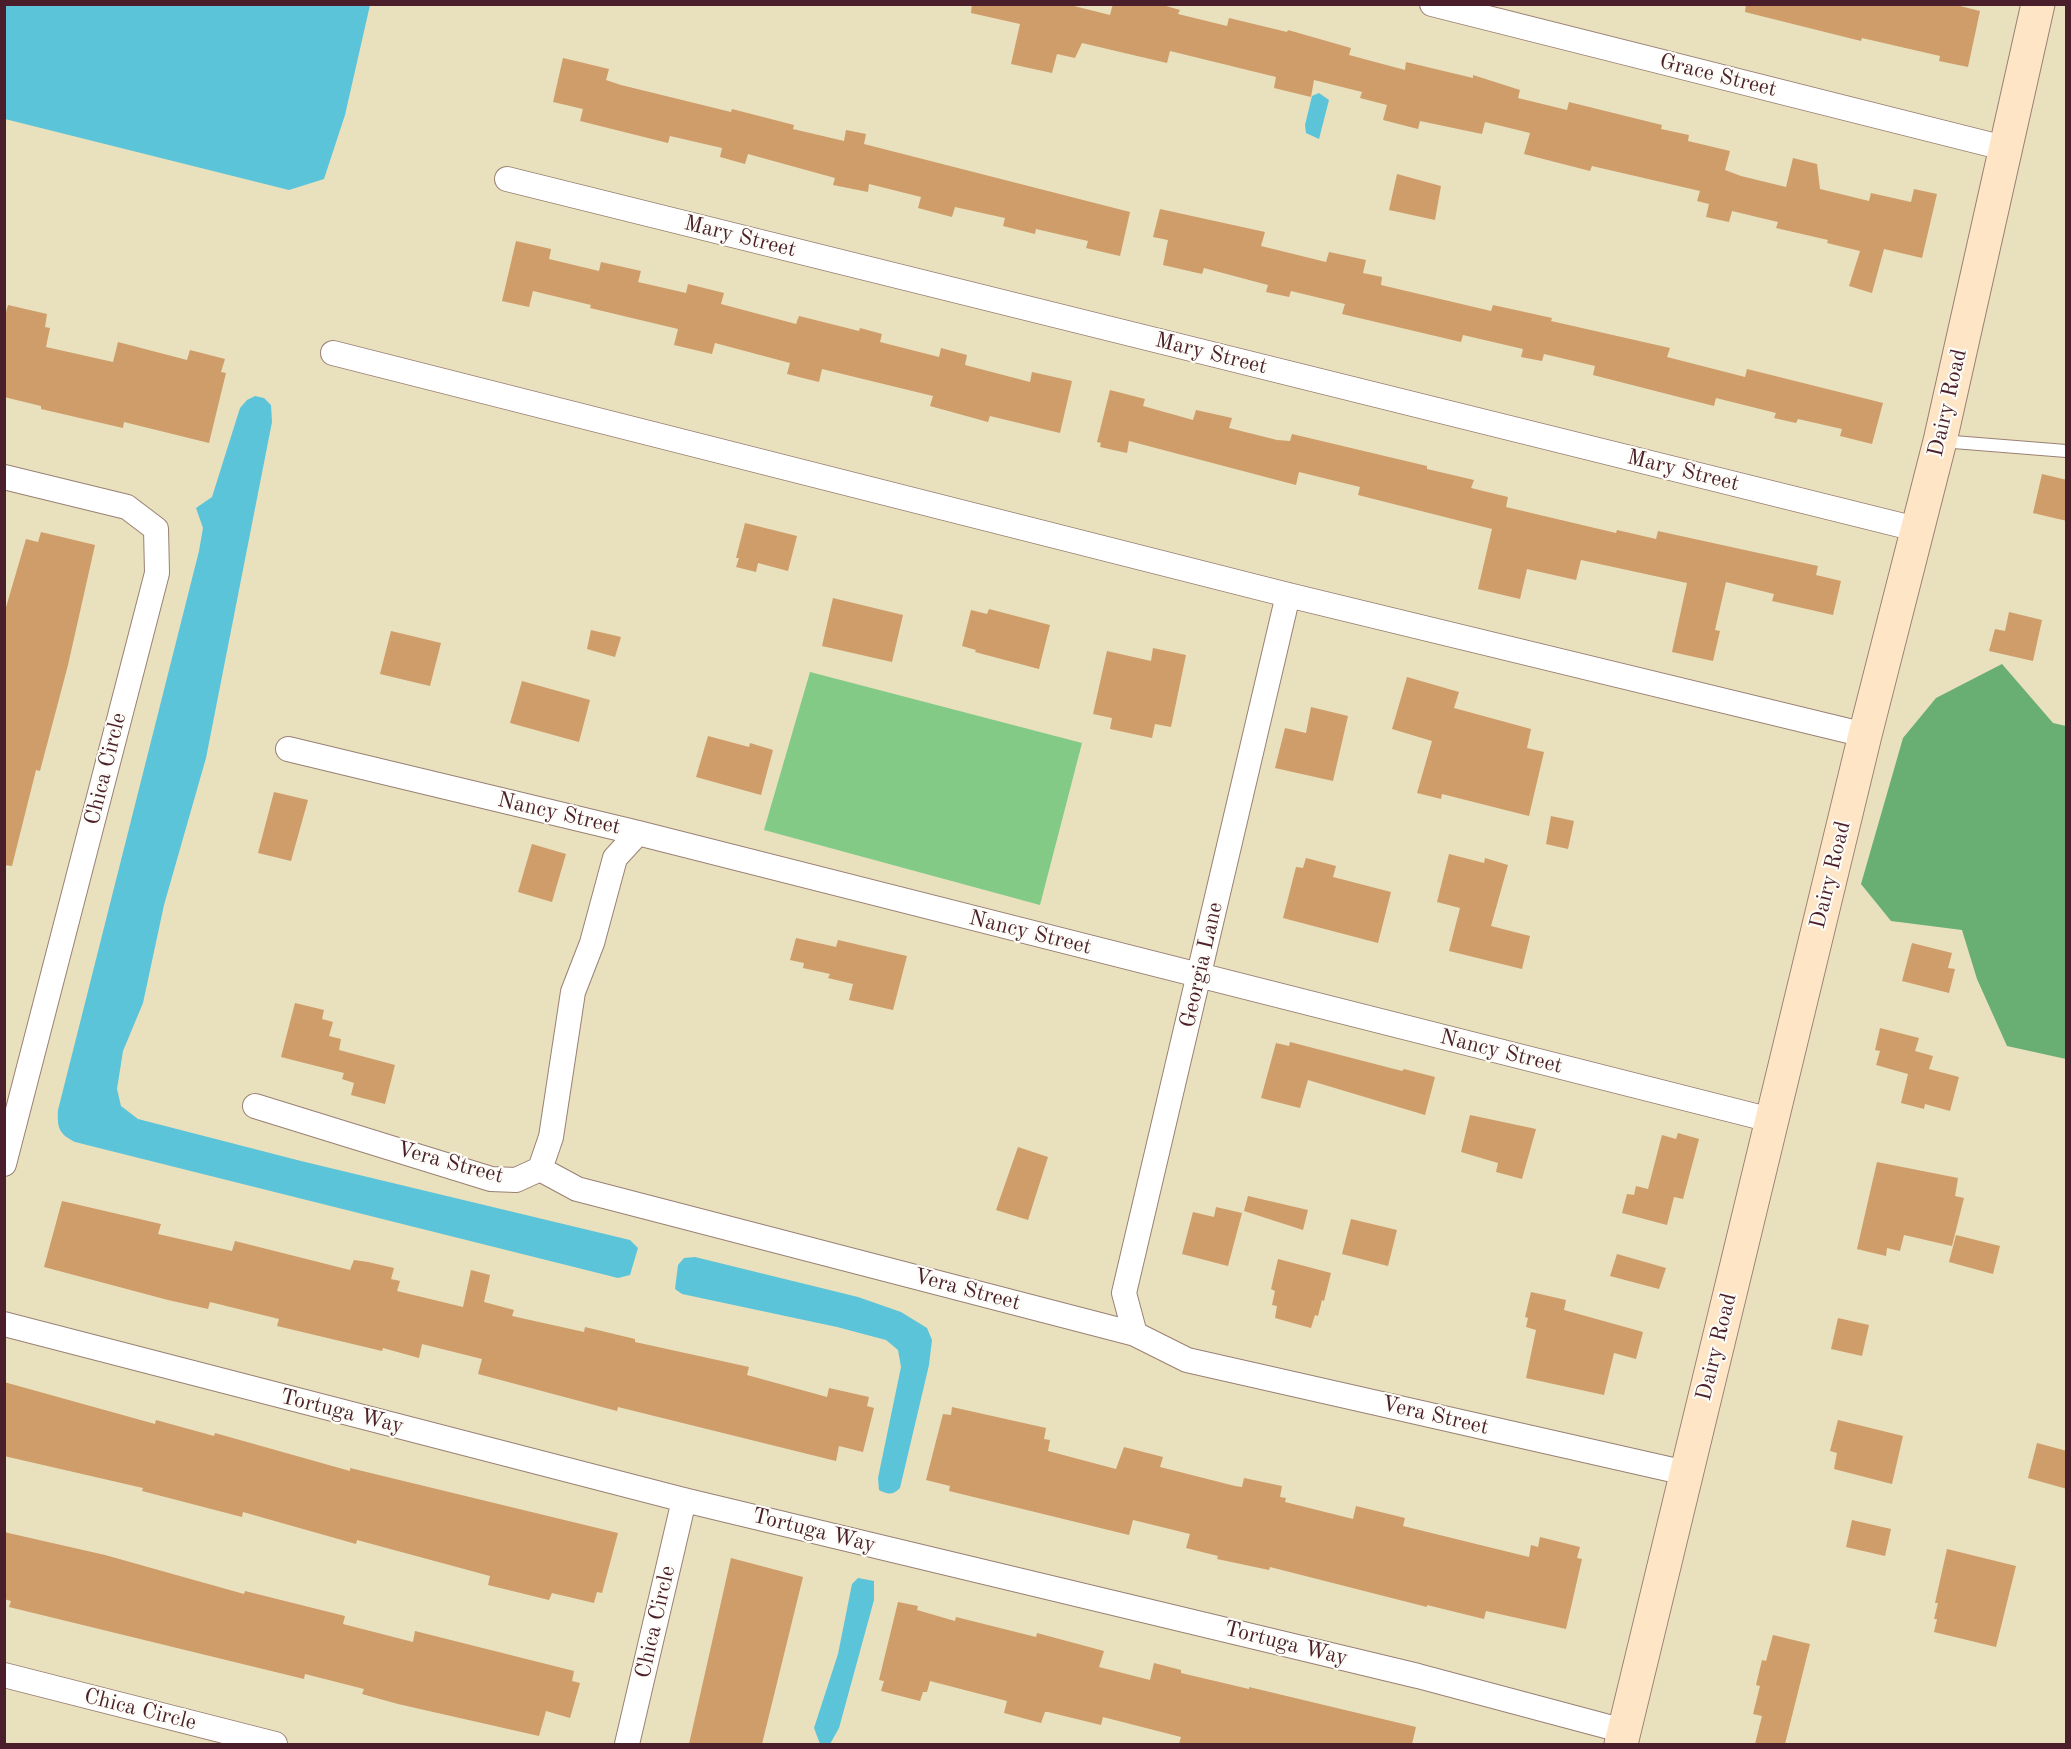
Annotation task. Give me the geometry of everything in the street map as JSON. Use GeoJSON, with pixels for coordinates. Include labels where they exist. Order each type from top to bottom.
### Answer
{"type":"FeatureCollection","features":[{"type":"Feature","properties":{"kind":"street","name":"Grace Street"},"geometry":{"type":"LineString","coordinates":[[1432,4],[2004,148]]}},
{"type":"Feature","properties":{"kind":"street","name":"Dairy Road"},"geometry":{"type":"LineString","coordinates":[[1623,1738],[1865,735],[1940,441],[2038,4]]}},
{"type":"Feature","properties":{"kind":"street","name":"Mary Street"},"geometry":{"type":"LineString","coordinates":[[507,179],[1916,529]]}},
{"type":"Feature","properties":{"kind":"street"},"geometry":{"type":"LineString","coordinates":[[333,353],[1288,595],[1865,735]]}},
{"type":"Feature","properties":{"kind":"street","name":"Chica Circle"},"geometry":{"type":"LineString","coordinates":[[4,477],[127,507],[156,529],[157,573],[4,1164]]}},
{"type":"Feature","properties":{"kind":"street","name":"Georgia Lane"},"geometry":{"type":"LineString","coordinates":[[1135,1334],[1124,1293],[1288,595]]}},
{"type":"Feature","properties":{"kind":"street","name":"Nancy Street"},"geometry":{"type":"LineString","coordinates":[[288,749],[638,833],[1771,1120]]}},
{"type":"Feature","properties":{"kind":"street"},"geometry":{"type":"LineString","coordinates":[[540,1169],[551,1137],[573,992],[592,943],[615,858],[638,833]]}},
{"type":"Feature","properties":{"kind":"street","name":"Vera Street"},"geometry":{"type":"LineString","coordinates":[[255,1106],[491,1179],[516,1180],[540,1169],[577,1189],[1135,1334],[1187,1360],[1686,1473]]}},
{"type":"Feature","properties":{"kind":"street","name":"Tortuga Way"},"geometry":{"type":"LineString","coordinates":[[4,1324],[684,1500],[1418,1676],[1623,1738]]}},
{"type":"Feature","properties":{"kind":"street","name":"Chica Circle"},"geometry":{"type":"LineString","coordinates":[[627,1744],[684,1500]]}},
{"type":"Feature","properties":{"kind":"street","name":"Chica Circle"},"geometry":{"type":"LineString","coordinates":[[4,1675],[275,1744]]}},
{"type":"Feature","properties":{"kind":"lane"},"geometry":{"type":"LineString","coordinates":[[1940,441],[2067,451]]}},
{"type":"Feature","properties":{"kind":"green space"},"geometry":{"type":"Polygon","coordinates":[[[2002,664],[2053,723],[2066,726],[2066,1059],[2007,1046],[1977,979],[1962,930],[1891,921],[1861,884],[1903,738],[1936,698],[2002,664]]]}},
{"type":"Feature","properties":{"kind":"green space"},"geometry":{"type":"Polygon","coordinates":[[[810,672],[1082,743],[1040,905],[764,830],[810,672]]]}},
{"type":"Feature","properties":{"kind":"water"},"geometry":{"type":"Polygon","coordinates":[[[5,4],[370,5],[345,115],[324,179],[289,190],[5,119],[5,4]]]}},
{"type":"Feature","properties":{"kind":"water"},"geometry":{"type":"Polygon","coordinates":[[[1319,93],[1329,100],[1319,139],[1306,133],[1305,125],[1312,96],[1319,93]]]}},
{"type":"Feature","properties":{"kind":"water"},"geometry":{"type":"Polygon","coordinates":[[[255,396],[264,398],[271,405],[272,422],[206,758],[164,905],[143,1003],[123,1051],[117,1089],[121,1106],[138,1119],[301,1161],[630,1240],[638,1248],[630,1275],[618,1278],[75,1142],[60,1130],[58,1110],[199,551],[203,528],[196,508],[212,497],[240,408],[247,400],[255,396]]]}},
{"type":"Feature","properties":{"kind":"water"},"geometry":{"type":"Polygon","coordinates":[[[695,1257],[858,1297],[901,1312],[927,1328],[932,1340],[929,1365],[900,1488],[890,1494],[885,1493],[879,1490],[878,1478],[901,1367],[898,1350],[886,1340],[837,1327],[682,1294],[675,1289],[678,1265],[684,1258],[695,1257]]]}},
{"type":"Feature","properties":{"kind":"water"},"geometry":{"type":"Polygon","coordinates":[[[858,1578],[874,1581],[874,1600],[839,1728],[830,1744],[820,1744],[814,1728],[838,1654],[852,1584],[858,1578]]]}},
{"type":"Feature","properties":{"kind":"building"},"geometry":{"type":"Polygon","coordinates":[[[972,4],[1066,4],[1110,15],[1113,4],[1159,4],[1180,10],[1178,14],[1227,26],[1229,18],[1287,32],[1288,30],[1351,48],[1349,55],[1405,70],[1406,62],[1473,78],[1473,75],[1520,90],[1518,98],[1567,110],[1569,102],[1662,125],[1661,129],[1689,135],[1688,141],[1730,151],[1725,170],[1786,187],[1793,158],[1817,164],[1820,189],[1869,201],[1871,193],[1911,202],[1914,189],[1937,194],[1922,258],[1884,249],[1872,293],[1849,286],[1860,251],[1827,243],[1828,240],[1776,228],[1778,222],[1732,211],[1729,222],[1706,217],[1709,204],[1697,201],[1700,191],[1592,166],[1590,171],[1524,154],[1530,133],[1485,122],[1482,134],[1420,121],[1418,129],[1383,120],[1387,105],[1360,98],[1362,92],[1314,80],[1311,97],[1274,88],[1276,77],[1170,51],[1167,63],[1082,43],[1075,58],[1057,54],[1052,73],[1011,64],[1020,24],[971,13],[972,4]]]}},
{"type":"Feature","properties":{"kind":"building"},"geometry":{"type":"Polygon","coordinates":[[[1746,4],[1952,4],[1980,11],[1968,67],[1939,61],[1940,56],[1862,38],[1861,41],[1745,12],[1746,4]]]}},
{"type":"Feature","properties":{"kind":"building"},"geometry":{"type":"Polygon","coordinates":[[[563,58],[609,69],[606,80],[621,85],[731,112],[732,109],[794,125],[793,129],[844,141],[846,130],[866,134],[864,144],[1130,212],[1120,256],[1086,248],[1088,241],[1036,229],[1035,234],[1003,226],[1005,218],[955,207],[952,217],[918,208],[921,197],[869,184],[868,192],[833,185],[835,178],[748,154],[745,164],[720,157],[722,148],[670,136],[668,143],[580,121],[583,109],[553,102],[563,58]]]}},
{"type":"Feature","properties":{"kind":"building"},"geometry":{"type":"Polygon","coordinates":[[[1397,174],[1441,186],[1435,220],[1389,210],[1397,174]]]}},
{"type":"Feature","properties":{"kind":"building"},"geometry":{"type":"Polygon","coordinates":[[[1160,209],[1265,232],[1261,246],[1326,262],[1329,252],[1366,260],[1363,273],[1382,277],[1381,285],[1491,311],[1493,305],[1552,318],[1551,321],[1670,348],[1667,357],[1745,377],[1747,369],[1883,403],[1872,444],[1840,436],[1842,429],[1798,419],[1796,423],[1774,418],[1776,413],[1716,398],[1714,406],[1593,375],[1595,366],[1544,354],[1542,361],[1521,357],[1523,349],[1463,335],[1461,342],[1342,314],[1345,304],[1291,291],[1289,297],[1266,292],[1268,285],[1204,268],[1202,274],[1163,265],[1168,240],[1153,237],[1160,209]]]}},
{"type":"Feature","properties":{"kind":"building"},"geometry":{"type":"Polygon","coordinates":[[[516,241],[551,249],[549,259],[599,271],[601,262],[641,271],[638,282],[686,293],[688,284],[724,293],[721,304],[796,324],[799,316],[859,331],[860,328],[882,334],[880,342],[939,357],[941,348],[967,355],[965,365],[1030,382],[1032,372],[1072,381],[1060,433],[990,416],[988,422],[930,406],[933,396],[822,369],[819,382],[787,374],[790,363],[715,343],[712,354],[674,345],[678,329],[590,308],[591,305],[533,291],[529,307],[502,301],[516,241]]]}},
{"type":"Feature","properties":{"kind":"building"},"geometry":{"type":"Polygon","coordinates":[[[8,305],[47,314],[45,327],[50,328],[46,347],[113,362],[118,342],[187,360],[190,350],[225,359],[221,372],[226,373],[209,443],[124,422],[123,428],[41,409],[41,406],[4,397],[4,319],[8,305]]]}},
{"type":"Feature","properties":{"kind":"building"},"geometry":{"type":"Polygon","coordinates":[[[1110,390],[1145,399],[1143,406],[1193,420],[1196,410],[1232,418],[1229,428],[1277,440],[1290,441],[1292,434],[1427,466],[1427,469],[1474,480],[1471,488],[1508,497],[1506,507],[1616,533],[1617,530],[1656,539],[1658,531],[1818,566],[1816,575],[1841,581],[1833,615],[1772,601],[1774,594],[1726,582],[1715,630],[1720,631],[1713,661],[1672,652],[1687,583],[1581,560],[1576,580],[1527,569],[1520,599],[1478,589],[1492,529],[1358,495],[1360,487],[1299,472],[1296,485],[1129,441],[1127,453],[1100,447],[1101,443],[1097,442],[1110,390]]]}},
{"type":"Feature","properties":{"kind":"building"},"geometry":{"type":"Polygon","coordinates":[[[2042,474],[2067,480],[2067,521],[2033,513],[2042,474]]]}},
{"type":"Feature","properties":{"kind":"building"},"geometry":{"type":"Polygon","coordinates":[[[745,523],[797,536],[788,571],[758,563],[756,572],[736,567],[739,558],[736,558],[745,523]]]}},
{"type":"Feature","properties":{"kind":"building"},"geometry":{"type":"Polygon","coordinates":[[[41,532],[95,545],[68,665],[40,771],[36,770],[12,866],[4,865],[4,614],[26,539],[38,542],[41,532]]]}},
{"type":"Feature","properties":{"kind":"building"},"geometry":{"type":"Polygon","coordinates":[[[833,598],[903,615],[892,662],[822,646],[833,598]]]}},
{"type":"Feature","properties":{"kind":"building"},"geometry":{"type":"Polygon","coordinates":[[[989,609],[1050,625],[1039,669],[975,652],[976,650],[962,646],[971,610],[987,614],[989,609]]]}},
{"type":"Feature","properties":{"kind":"building"},"geometry":{"type":"Polygon","coordinates":[[[2009,612],[2042,620],[2033,661],[1989,651],[1995,629],[2005,631],[2009,612]]]}},
{"type":"Feature","properties":{"kind":"building"},"geometry":{"type":"Polygon","coordinates":[[[591,630],[621,637],[615,657],[587,649],[591,630]]]}},
{"type":"Feature","properties":{"kind":"building"},"geometry":{"type":"Polygon","coordinates":[[[391,631],[441,643],[430,686],[380,674],[391,631]]]}},
{"type":"Feature","properties":{"kind":"building"},"geometry":{"type":"Polygon","coordinates":[[[1153,648],[1186,655],[1171,727],[1155,724],[1152,738],[1110,729],[1112,718],[1093,714],[1107,651],[1151,661],[1153,648]]]}},
{"type":"Feature","properties":{"kind":"building"},"geometry":{"type":"Polygon","coordinates":[[[1407,677],[1459,692],[1454,708],[1531,729],[1527,748],[1544,752],[1529,816],[1442,794],[1441,799],[1417,793],[1432,741],[1392,729],[1407,677]]]}},
{"type":"Feature","properties":{"kind":"building"},"geometry":{"type":"Polygon","coordinates":[[[522,681],[590,700],[579,742],[510,723],[522,681]]]}},
{"type":"Feature","properties":{"kind":"building"},"geometry":{"type":"Polygon","coordinates":[[[1311,707],[1348,716],[1333,781],[1275,768],[1285,728],[1306,733],[1311,707]]]}},
{"type":"Feature","properties":{"kind":"building"},"geometry":{"type":"Polygon","coordinates":[[[708,736],[749,747],[750,743],[773,750],[761,795],[696,777],[708,736]]]}},
{"type":"Feature","properties":{"kind":"building"},"geometry":{"type":"Polygon","coordinates":[[[274,792],[308,800],[291,861],[258,853],[274,792]]]}},
{"type":"Feature","properties":{"kind":"building"},"geometry":{"type":"Polygon","coordinates":[[[1551,816],[1574,821],[1568,849],[1546,844],[1551,816]]]}},
{"type":"Feature","properties":{"kind":"building"},"geometry":{"type":"Polygon","coordinates":[[[532,844],[566,854],[552,902],[518,892],[532,844]]]}},
{"type":"Feature","properties":{"kind":"building"},"geometry":{"type":"Polygon","coordinates":[[[1449,854],[1484,863],[1485,858],[1508,865],[1491,926],[1530,936],[1522,969],[1449,951],[1460,908],[1437,902],[1449,854]]]}},
{"type":"Feature","properties":{"kind":"building"},"geometry":{"type":"Polygon","coordinates":[[[1306,858],[1336,866],[1333,877],[1391,892],[1378,943],[1283,918],[1296,867],[1303,868],[1306,858]]]}},
{"type":"Feature","properties":{"kind":"building"},"geometry":{"type":"Polygon","coordinates":[[[796,938],[836,947],[838,940],[907,956],[893,1010],[849,1000],[853,984],[828,978],[830,974],[803,968],[804,963],[790,960],[796,938]]]}},
{"type":"Feature","properties":{"kind":"building"},"geometry":{"type":"Polygon","coordinates":[[[1912,943],[1952,953],[1948,968],[1955,969],[1949,993],[1902,981],[1912,943]]]}},
{"type":"Feature","properties":{"kind":"building"},"geometry":{"type":"Polygon","coordinates":[[[295,1003],[324,1010],[322,1019],[333,1022],[329,1036],[341,1039],[339,1050],[395,1065],[385,1104],[351,1095],[354,1083],[342,1079],[344,1073],[281,1057],[295,1003]]]}},
{"type":"Feature","properties":{"kind":"building"},"geometry":{"type":"Polygon","coordinates":[[[1880,1028],[1919,1038],[1915,1051],[1933,1056],[1929,1069],[1959,1077],[1950,1111],[1925,1104],[1924,1109],[1901,1103],[1908,1074],[1876,1065],[1880,1051],[1875,1050],[1880,1028]]]}},
{"type":"Feature","properties":{"kind":"building"},"geometry":{"type":"Polygon","coordinates":[[[1290,1042],[1402,1071],[1404,1069],[1435,1077],[1425,1115],[1308,1080],[1300,1108],[1261,1098],[1276,1043],[1289,1046],[1290,1042]]]}},
{"type":"Feature","properties":{"kind":"building"},"geometry":{"type":"Polygon","coordinates":[[[1470,1115],[1536,1129],[1522,1179],[1496,1172],[1498,1163],[1461,1152],[1470,1115]]]}},
{"type":"Feature","properties":{"kind":"building"},"geometry":{"type":"Polygon","coordinates":[[[1678,1133],[1699,1139],[1683,1199],[1674,1197],[1667,1225],[1622,1213],[1627,1194],[1634,1195],[1636,1186],[1648,1189],[1662,1135],[1676,1139],[1678,1133]]]}},
{"type":"Feature","properties":{"kind":"building"},"geometry":{"type":"Polygon","coordinates":[[[1018,1147],[1048,1157],[1028,1220],[996,1210],[1018,1147]]]}},
{"type":"Feature","properties":{"kind":"building"},"geometry":{"type":"Polygon","coordinates":[[[1877,1162],[1958,1178],[1955,1196],[1964,1198],[1952,1246],[1904,1235],[1900,1251],[1887,1248],[1886,1256],[1857,1249],[1877,1162]]]}},
{"type":"Feature","properties":{"kind":"building"},"geometry":{"type":"Polygon","coordinates":[[[1248,1196],[1308,1210],[1303,1230],[1244,1211],[1248,1196]]]}},
{"type":"Feature","properties":{"kind":"building"},"geometry":{"type":"Polygon","coordinates":[[[62,1201],[161,1224],[158,1234],[232,1251],[235,1241],[350,1270],[354,1260],[394,1268],[391,1279],[400,1281],[397,1291],[463,1307],[471,1270],[490,1275],[484,1302],[514,1310],[512,1316],[584,1332],[585,1327],[635,1339],[635,1342],[749,1367],[747,1375],[827,1397],[829,1388],[869,1397],[867,1406],[874,1408],[863,1452],[839,1446],[836,1461],[618,1407],[617,1411],[478,1374],[482,1359],[422,1344],[419,1358],[383,1348],[382,1351],[277,1326],[279,1319],[210,1302],[208,1309],[44,1267],[62,1201]]]}},
{"type":"Feature","properties":{"kind":"building"},"geometry":{"type":"Polygon","coordinates":[[[1216,1207],[1242,1213],[1228,1266],[1182,1254],[1193,1212],[1214,1217],[1216,1207]]]}},
{"type":"Feature","properties":{"kind":"building"},"geometry":{"type":"Polygon","coordinates":[[[1351,1219],[1397,1230],[1388,1266],[1342,1254],[1351,1219]]]}},
{"type":"Feature","properties":{"kind":"building"},"geometry":{"type":"Polygon","coordinates":[[[1956,1235],[2000,1246],[1993,1274],[1949,1262],[1956,1235]]]}},
{"type":"Feature","properties":{"kind":"building"},"geometry":{"type":"Polygon","coordinates":[[[1617,1254],[1666,1268],[1659,1289],[1610,1276],[1617,1254]]]}},
{"type":"Feature","properties":{"kind":"building"},"geometry":{"type":"Polygon","coordinates":[[[1278,1259],[1331,1273],[1324,1301],[1322,1300],[1318,1316],[1315,1315],[1311,1328],[1275,1318],[1277,1306],[1272,1305],[1275,1291],[1271,1289],[1278,1259]]]}},
{"type":"Feature","properties":{"kind":"building"},"geometry":{"type":"Polygon","coordinates":[[[1531,1292],[1566,1300],[1564,1310],[1643,1332],[1636,1359],[1614,1353],[1604,1395],[1526,1378],[1536,1330],[1526,1327],[1528,1318],[1525,1317],[1531,1292]]]}},
{"type":"Feature","properties":{"kind":"building"},"geometry":{"type":"Polygon","coordinates":[[[1838,1318],[1869,1325],[1862,1356],[1831,1349],[1838,1318]]]}},
{"type":"Feature","properties":{"kind":"building"},"geometry":{"type":"Polygon","coordinates":[[[4,1382],[155,1424],[156,1420],[214,1436],[215,1433],[350,1471],[350,1468],[618,1533],[602,1593],[597,1592],[594,1603],[552,1593],[549,1600],[488,1585],[490,1576],[357,1540],[356,1544],[243,1512],[242,1517],[142,1491],[143,1488],[4,1456],[4,1382]]]}},
{"type":"Feature","properties":{"kind":"building"},"geometry":{"type":"Polygon","coordinates":[[[952,1407],[1046,1428],[1044,1439],[1050,1440],[1048,1451],[1116,1469],[1124,1447],[1163,1457],[1160,1467],[1235,1486],[1242,1487],[1244,1478],[1282,1486],[1280,1497],[1286,1498],[1285,1502],[1353,1519],[1356,1506],[1405,1518],[1403,1526],[1529,1557],[1531,1545],[1538,1547],[1540,1537],[1580,1547],[1577,1558],[1582,1559],[1566,1629],[1486,1611],[1484,1619],[1270,1567],[1269,1570],[1217,1559],[1218,1556],[1186,1548],[1190,1534],[1133,1520],[1129,1535],[949,1491],[950,1486],[926,1480],[943,1414],[951,1415],[952,1407]]]}},
{"type":"Feature","properties":{"kind":"building"},"geometry":{"type":"Polygon","coordinates":[[[1838,1420],[1903,1436],[1892,1484],[1834,1469],[1837,1453],[1830,1451],[1838,1420]]]}},
{"type":"Feature","properties":{"kind":"building"},"geometry":{"type":"Polygon","coordinates":[[[2037,1443],[2067,1451],[2067,1489],[2028,1478],[2037,1443]]]}},
{"type":"Feature","properties":{"kind":"building"},"geometry":{"type":"Polygon","coordinates":[[[1852,1520],[1891,1529],[1885,1556],[1846,1547],[1852,1520]]]}},
{"type":"Feature","properties":{"kind":"building"},"geometry":{"type":"Polygon","coordinates":[[[4,1532],[105,1555],[244,1594],[245,1591],[345,1616],[343,1624],[413,1642],[415,1631],[574,1671],[572,1681],[580,1683],[570,1718],[546,1711],[539,1736],[398,1704],[362,1694],[364,1689],[305,1674],[304,1679],[9,1607],[11,1601],[4,1599],[4,1532]]]}},
{"type":"Feature","properties":{"kind":"building"},"geometry":{"type":"Polygon","coordinates":[[[1947,1549],[2016,1566],[1996,1647],[1934,1632],[1938,1603],[1935,1603],[1947,1549]]]}},
{"type":"Feature","properties":{"kind":"building"},"geometry":{"type":"Polygon","coordinates":[[[731,1558],[803,1577],[762,1744],[689,1744],[731,1558]]]}},
{"type":"Feature","properties":{"kind":"building"},"geometry":{"type":"Polygon","coordinates":[[[898,1602],[918,1606],[917,1610],[955,1621],[956,1617],[1036,1637],[1037,1633],[1104,1651],[1099,1667],[1150,1680],[1154,1663],[1181,1670],[1181,1673],[1416,1727],[1412,1744],[1179,1744],[1181,1737],[1103,1717],[1101,1725],[1045,1712],[1041,1723],[1004,1713],[1007,1701],[930,1681],[927,1692],[923,1692],[920,1701],[881,1691],[884,1681],[879,1680],[898,1602]]]}},
{"type":"Feature","properties":{"kind":"building"},"geometry":{"type":"Polygon","coordinates":[[[1773,1635],[1810,1644],[1785,1744],[1755,1744],[1762,1716],[1753,1714],[1760,1686],[1756,1685],[1762,1660],[1766,1661],[1773,1635]]]}}]}
